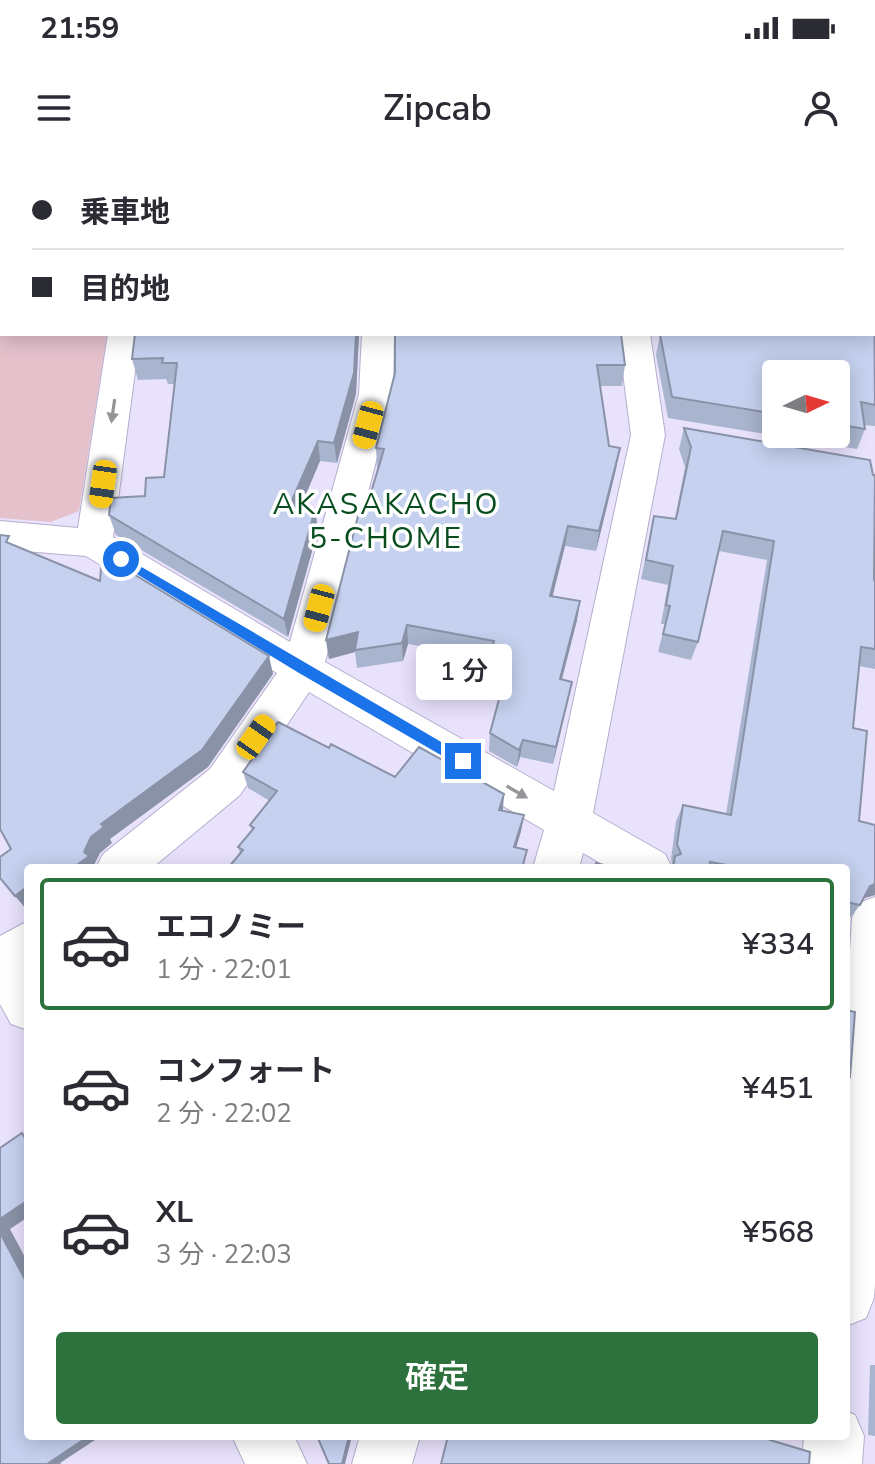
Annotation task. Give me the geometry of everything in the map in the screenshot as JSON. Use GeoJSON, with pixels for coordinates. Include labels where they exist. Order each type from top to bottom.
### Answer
{"type":"FeatureCollection","features":[{"type":"Feature","properties":{"kind":"street"},"geometry":{"type":"LineString","coordinates":[[94,543],[124,336]]}},
{"type":"Feature","properties":{"kind":"street"},"geometry":{"type":"LineString","coordinates":[[124,864],[225,782],[303,669],[376,394],[378,336]]}},
{"type":"Feature","properties":{"kind":"street"},"geometry":{"type":"LineString","coordinates":[[557,864],[663,432],[635,336]]}},
{"type":"Feature","properties":{"kind":"street"},"geometry":{"type":"LineString","coordinates":[[0,535],[94,543],[303,669],[642,864]]}},
{"type":"Feature","properties":{"kind":"street"},"geometry":{"type":"LineString","coordinates":[[850,1230],[864,992],[875,918]]}},
{"type":"Feature","properties":{"kind":"street"},"geometry":{"type":"LineString","coordinates":[[8,957],[24,997]]}},
{"type":"Feature","properties":{"kind":"street"},"geometry":{"type":"LineString","coordinates":[[264,1440],[277,1464]]}},
{"type":"Feature","properties":{"kind":"street"},"geometry":{"type":"LineString","coordinates":[[382,1464],[389,1440]]}},
{"type":"Feature","properties":{"kind":"street"},"geometry":{"type":"LineString","coordinates":[[832,1464],[834,1440]]}},
{"type":"Feature","properties":{"kind":"shaded area"},"geometry":{"type":"Polygon","coordinates":[[[0,336],[107,336],[79,511],[51,522],[0,518],[0,336]]]}},
{"type":"Feature","properties":{"kind":"building"},"geometry":{"type":"Polygon","coordinates":[[[135,336],[356,336],[354,373],[334,443],[318,441],[289,507],[315,510],[284,619],[109,515],[111,498],[145,496],[146,478],[164,477],[177,363],[162,363],[163,358],[132,359],[135,336]]]}},
{"type":"Feature","properties":{"kind":"building"},"geometry":{"type":"Polygon","coordinates":[[[395,336],[621,336],[625,365],[597,365],[609,446],[620,448],[599,531],[568,526],[550,596],[580,601],[560,679],[572,682],[556,747],[523,740],[519,750],[490,733],[510,658],[490,655],[494,641],[407,625],[402,643],[355,650],[358,632],[326,640],[358,516],[364,516],[384,449],[376,448],[395,373],[395,336]]]}},
{"type":"Feature","properties":{"kind":"building"},"geometry":{"type":"Polygon","coordinates":[[[660,336],[874,336],[875,405],[861,402],[865,429],[850,426],[850,360],[762,360],[762,412],[672,397],[660,336]]]}},
{"type":"Feature","properties":{"kind":"building"},"geometry":{"type":"Polygon","coordinates":[[[684,428],[762,441],[762,448],[800,448],[870,460],[875,475],[875,649],[861,647],[853,728],[867,731],[859,821],[875,825],[875,884],[870,886],[860,905],[850,903],[850,864],[674,864],[675,856],[681,854],[677,844],[683,805],[731,815],[774,541],[723,531],[698,642],[663,634],[670,606],[666,605],[673,566],[646,560],[654,516],[676,519],[691,447],[684,428]]]}},
{"type":"Feature","properties":{"kind":"building"},"geometry":{"type":"Polygon","coordinates":[[[0,535],[9,536],[6,542],[100,581],[102,555],[269,656],[202,750],[101,824],[104,827],[91,837],[84,852],[89,856],[78,864],[24,864],[24,889],[15,896],[0,878],[0,857],[11,849],[0,829],[0,535]]]}},
{"type":"Feature","properties":{"kind":"building"},"geometry":{"type":"Polygon","coordinates":[[[278,722],[329,748],[331,744],[395,777],[419,747],[504,794],[499,810],[524,815],[514,847],[527,850],[523,864],[231,864],[243,850],[238,847],[254,828],[250,825],[277,791],[243,772],[278,722]]]}},
{"type":"Feature","properties":{"kind":"building"},"geometry":{"type":"Polygon","coordinates":[[[850,1011],[855,1012],[850,1077],[850,1011]]]}},
{"type":"Feature","properties":{"kind":"building"},"geometry":{"type":"Polygon","coordinates":[[[22,1133],[24,1203],[0,1219],[0,1148],[22,1133]]]}},
{"type":"Feature","properties":{"kind":"building"},"geometry":{"type":"Polygon","coordinates":[[[0,1233],[24,1278],[24,1440],[83,1440],[47,1464],[0,1464],[0,1233]]]}},
{"type":"Feature","properties":{"kind":"building"},"geometry":{"type":"Polygon","coordinates":[[[319,1440],[348,1440],[342,1464],[329,1464],[319,1440]]]}},
{"type":"Feature","properties":{"kind":"building"},"geometry":{"type":"Polygon","coordinates":[[[447,1440],[770,1440],[810,1452],[809,1464],[441,1464],[447,1440]]]}},
{"type":"Feature","properties":{"kind":"district","name":"AKASAKACHO 5-CHOME"},"geometry":{"type":"Point","coordinates":[386,521]}},
{"type":"Feature","properties":{"kind":"route"},"geometry":{"type":"LineString","coordinates":[[121,559],[463,761]]}}]}
